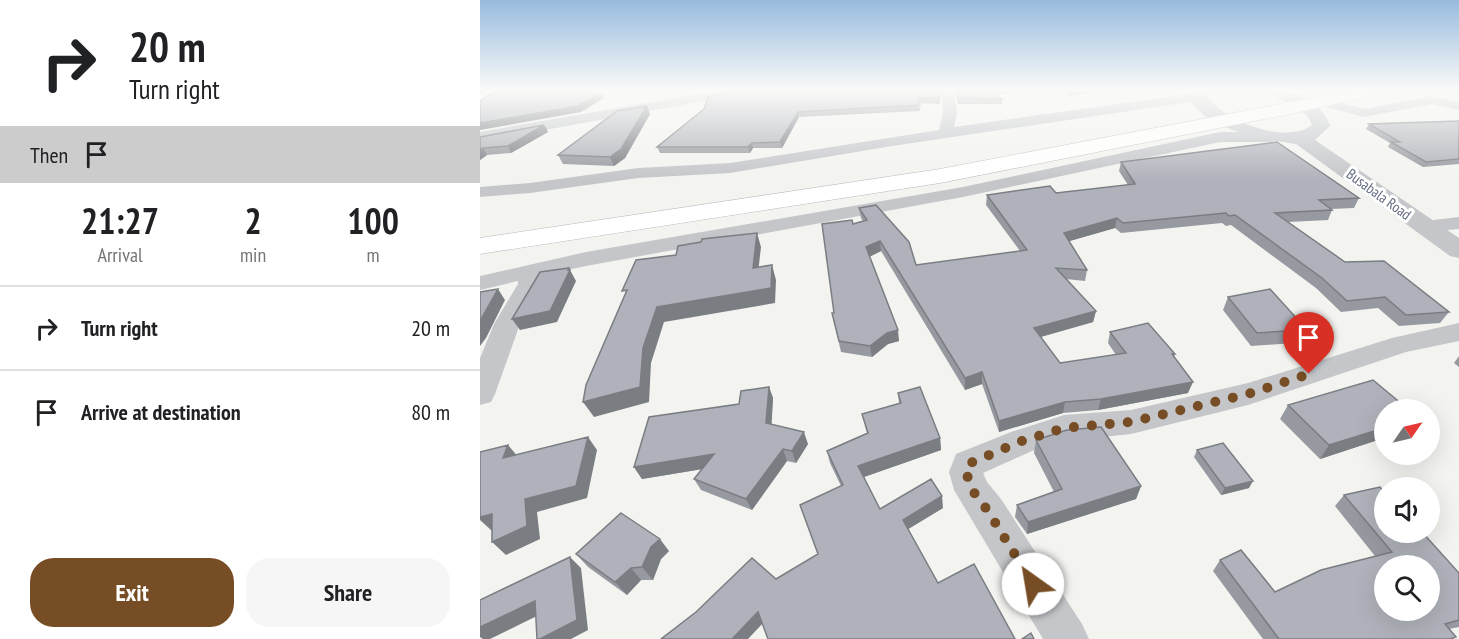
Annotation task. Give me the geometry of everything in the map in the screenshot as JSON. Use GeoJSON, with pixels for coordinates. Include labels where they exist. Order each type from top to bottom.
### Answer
{"type":"FeatureCollection","features":[{"type":"Feature","properties":{"kind":"highway"},"geometry":{"type":"LineString","coordinates":[[480,231],[791,184],[943,158],[1045,137],[1113,120]]}},
{"type":"Feature","properties":{"kind":"highway"},"geometry":{"type":"LineString","coordinates":[[480,246],[940,176],[1232,120]]}},
{"type":"Feature","properties":{"kind":"street"},"geometry":{"type":"LineString","coordinates":[[480,137],[576,120]]}},
{"type":"Feature","properties":{"kind":"street"},"geometry":{"type":"LineString","coordinates":[[946,134],[949,120]]}},
{"type":"Feature","properties":{"kind":"street"},"geometry":{"type":"LineString","coordinates":[[480,192],[530,188],[638,173],[730,168],[1046,120]]}},
{"type":"Feature","properties":{"kind":"street"},"geometry":{"type":"LineString","coordinates":[[480,283],[586,260],[963,192],[1220,137],[1300,138],[1314,134],[1321,126],[1320,120]]}},
{"type":"Feature","properties":{"kind":"street"},"geometry":{"type":"LineString","coordinates":[[1228,121],[1272,137]]}},
{"type":"Feature","properties":{"kind":"street","name":"Busabala Road"},"geometry":{"type":"LineString","coordinates":[[1300,138],[1459,250]]}},
{"type":"Feature","properties":{"kind":"street"},"geometry":{"type":"LineString","coordinates":[[1423,226],[1459,223]]}},
{"type":"Feature","properties":{"kind":"street"},"geometry":{"type":"LineString","coordinates":[[480,394],[507,324],[530,284],[527,274]]}},
{"type":"Feature","properties":{"kind":"street"},"geometry":{"type":"LineString","coordinates":[[1066,639],[988,511],[972,490],[966,472],[968,464],[1022,441],[1064,428],[1131,422],[1248,394],[1402,344],[1459,332]]}},
{"type":"Feature","properties":{"kind":"building"},"geometry":{"type":"Polygon","coordinates":[[[480,120],[498,120],[480,123],[480,120]]]}},
{"type":"Feature","properties":{"kind":"building"},"geometry":{"type":"Polygon","coordinates":[[[605,120],[639,120],[621,149],[610,157],[558,155],[605,120]]]}},
{"type":"Feature","properties":{"kind":"building"},"geometry":{"type":"Polygon","coordinates":[[[691,120],[793,120],[780,142],[752,143],[748,147],[657,147],[691,120]]]}},
{"type":"Feature","properties":{"kind":"building"},"geometry":{"type":"Polygon","coordinates":[[[1459,121],[1459,159],[1426,162],[1391,142],[1400,142],[1369,124],[1459,121]]]}},
{"type":"Feature","properties":{"kind":"building"},"geometry":{"type":"Polygon","coordinates":[[[544,125],[508,146],[480,150],[480,137],[544,125]]]}},
{"type":"Feature","properties":{"kind":"building"},"geometry":{"type":"Polygon","coordinates":[[[1277,142],[1359,198],[1319,200],[1332,210],[1275,213],[1345,262],[1384,261],[1449,312],[1406,315],[1385,297],[1347,301],[1322,278],[1235,215],[1229,216],[1226,213],[1123,223],[1117,218],[1064,233],[1087,270],[1056,268],[1096,311],[1034,328],[1060,363],[1126,353],[1110,332],[1148,323],[1175,354],[1172,354],[1193,382],[1101,399],[1065,402],[999,421],[982,372],[965,378],[880,241],[866,247],[898,330],[887,333],[870,346],[839,341],[832,313],[834,313],[822,224],[852,220],[853,224],[867,220],[859,208],[876,205],[909,242],[916,265],[1027,250],[987,195],[1050,186],[1056,193],[1135,184],[1121,162],[1277,142]]]}},
{"type":"Feature","properties":{"kind":"building"},"geometry":{"type":"Polygon","coordinates":[[[757,233],[753,268],[772,265],[771,288],[657,307],[643,348],[640,387],[583,402],[586,385],[627,290],[622,291],[636,260],[676,255],[678,246],[701,242],[702,239],[757,233]]]}},
{"type":"Feature","properties":{"kind":"building"},"geometry":{"type":"Polygon","coordinates":[[[569,268],[550,311],[512,319],[540,272],[569,268]]]}},
{"type":"Feature","properties":{"kind":"building"},"geometry":{"type":"Polygon","coordinates":[[[498,289],[480,321],[480,292],[498,289]]]}},
{"type":"Feature","properties":{"kind":"building"},"geometry":{"type":"Polygon","coordinates":[[[1270,289],[1299,321],[1293,322],[1301,330],[1257,333],[1228,297],[1270,289]]]}},
{"type":"Feature","properties":{"kind":"building"},"geometry":{"type":"Polygon","coordinates":[[[1373,380],[1396,399],[1374,399],[1374,431],[1329,445],[1288,405],[1373,380]]]}},
{"type":"Feature","properties":{"kind":"building"},"geometry":{"type":"Polygon","coordinates":[[[769,387],[766,423],[804,432],[792,451],[783,449],[746,499],[694,479],[714,454],[634,467],[649,417],[739,404],[741,391],[769,387]]]}},
{"type":"Feature","properties":{"kind":"building"},"geometry":{"type":"Polygon","coordinates":[[[920,387],[940,438],[858,466],[880,509],[931,479],[942,496],[903,520],[938,583],[974,564],[1015,639],[768,639],[758,612],[732,639],[661,639],[696,612],[752,558],[776,579],[818,554],[800,505],[843,485],[827,451],[868,433],[862,414],[901,403],[898,393],[920,387]]]}},
{"type":"Feature","properties":{"kind":"building"},"geometry":{"type":"Polygon","coordinates":[[[1101,427],[1141,486],[1028,522],[1017,505],[1062,489],[1036,440],[1067,430],[1101,427]]]}},
{"type":"Feature","properties":{"kind":"building"},"geometry":{"type":"Polygon","coordinates":[[[588,437],[576,486],[525,499],[527,526],[492,542],[492,514],[480,517],[480,452],[508,445],[503,458],[588,437]]]}},
{"type":"Feature","properties":{"kind":"building"},"geometry":{"type":"Polygon","coordinates":[[[1223,443],[1253,481],[1225,488],[1197,450],[1223,443]]]}},
{"type":"Feature","properties":{"kind":"building"},"geometry":{"type":"Polygon","coordinates":[[[1374,488],[1374,531],[1344,495],[1374,488]]]}},
{"type":"Feature","properties":{"kind":"building"},"geometry":{"type":"Polygon","coordinates":[[[621,513],[660,539],[651,547],[642,567],[631,568],[615,582],[576,554],[621,513]]]}},
{"type":"Feature","properties":{"kind":"building"},"geometry":{"type":"Polygon","coordinates":[[[1384,543],[1432,543],[1459,573],[1459,620],[1445,624],[1456,637],[1450,639],[1279,639],[1220,560],[1241,550],[1275,592],[1321,570],[1374,557],[1374,621],[1440,621],[1440,555],[1380,555],[1392,552],[1384,543]]]}},
{"type":"Feature","properties":{"kind":"building"},"geometry":{"type":"Polygon","coordinates":[[[570,557],[577,620],[537,639],[535,601],[480,627],[480,600],[570,557]]]}},
{"type":"Feature","properties":{"kind":"building"},"geometry":{"type":"Polygon","coordinates":[[[1031,633],[1034,639],[1022,639],[1031,633]]]}},
{"type":"Feature","properties":{"kind":"route"},"geometry":{"type":"LineString","coordinates":[[1033,584],[988,511],[972,490],[966,472],[968,464],[1022,441],[1064,428],[1131,422],[1248,394],[1309,374]]}}]}
